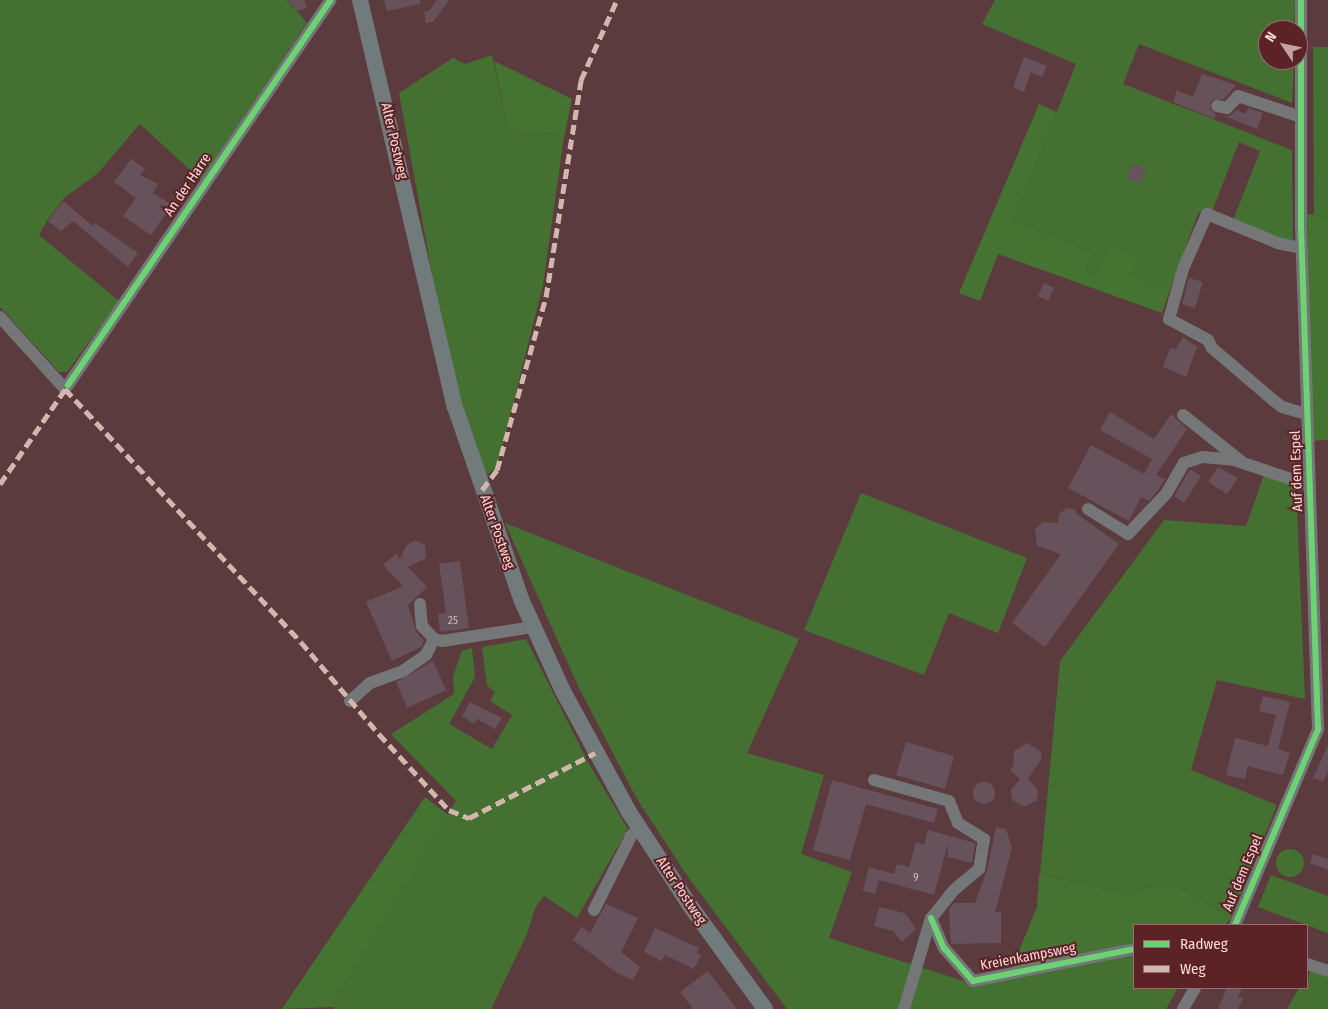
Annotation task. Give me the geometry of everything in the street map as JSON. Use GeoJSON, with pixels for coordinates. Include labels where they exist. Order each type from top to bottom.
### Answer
{"type":"FeatureCollection","features":[{"type":"Feature","properties":{"kind":"main road","name":"Alter Postweg"},"geometry":{"type":"LineString","coordinates":[[360,0],[455,408],[485,501],[534,627],[591,745],[639,828],[691,907],[765,1009]]}},
{"type":"Feature","properties":{"kind":"street","name":"An der Harre"},"geometry":{"type":"LineString","coordinates":[[0,317],[67,387],[331,0]]}},
{"type":"Feature","properties":{"kind":"street","name":"Auf dem Espel"},"geometry":{"type":"LineString","coordinates":[[1235,924],[1323,729],[1310,485],[1301,248],[1301,0]]}},
{"type":"Feature","properties":{"kind":"street"},"geometry":{"type":"LineString","coordinates":[[1217,106],[1227,108],[1238,96],[1301,117]]}},
{"type":"Feature","properties":{"kind":"street"},"geometry":{"type":"LineString","coordinates":[[1301,248],[1262,238],[1207,214],[1183,269],[1169,319],[1208,340],[1212,348],[1282,407],[1307,414]]}},
{"type":"Feature","properties":{"kind":"street"},"geometry":{"type":"LineString","coordinates":[[1184,415],[1244,464]]}},
{"type":"Feature","properties":{"kind":"street"},"geometry":{"type":"LineString","coordinates":[[1088,509],[1128,534],[1166,494],[1184,463],[1202,457],[1244,464],[1310,485]]}},
{"type":"Feature","properties":{"kind":"street"},"geometry":{"type":"LineString","coordinates":[[420,604],[422,626],[434,639],[442,641],[534,627]]}},
{"type":"Feature","properties":{"kind":"street"},"geometry":{"type":"LineString","coordinates":[[350,700],[370,683],[402,671],[426,655],[434,639]]}},
{"type":"Feature","properties":{"kind":"street"},"geometry":{"type":"LineString","coordinates":[[874,780],[949,801],[958,823],[984,838],[978,869],[954,890],[932,918],[904,1009]]}},
{"type":"Feature","properties":{"kind":"street"},"geometry":{"type":"LineString","coordinates":[[594,910],[631,836],[639,828]]}},
{"type":"Feature","properties":{"kind":"street","name":"Kreienkampsweg"},"geometry":{"type":"LineString","coordinates":[[932,918],[944,948],[973,981],[1133,949]]}},
{"type":"Feature","properties":{"kind":"street"},"geometry":{"type":"LineString","coordinates":[[1308,964],[1328,971]]}},
{"type":"Feature","properties":{"kind":"street"},"geometry":{"type":"LineString","coordinates":[[1183,1009],[1194,989]]}},
{"type":"Feature","properties":{"kind":"green space"},"geometry":{"type":"Polygon","coordinates":[[[0,0],[287,0],[307,23],[201,180],[140,124],[97,174],[64,198],[46,222],[39,235],[119,301],[67,372],[59,372],[0,307],[0,0]]]}},
{"type":"Feature","properties":{"kind":"green space"},"geometry":{"type":"Polygon","coordinates":[[[995,0],[1295,0],[1294,20],[1258,20],[1258,70],[1294,70],[1292,103],[1139,44],[1123,84],[1292,150],[1293,242],[1232,223],[1260,151],[1239,142],[1211,214],[1203,211],[1198,213],[1170,290],[1130,275],[1109,246],[1094,276],[1085,272],[1093,253],[1013,221],[1076,64],[982,24],[995,0]]]}},
{"type":"Feature","properties":{"kind":"green space"},"geometry":{"type":"Polygon","coordinates":[[[1313,47],[1328,47],[1328,217],[1314,215],[1313,47]]]}},
{"type":"Feature","properties":{"kind":"green space"},"geometry":{"type":"Polygon","coordinates":[[[492,55],[508,130],[549,133],[564,137],[543,285],[497,467],[488,474],[478,468],[439,312],[399,93],[453,58],[465,64],[492,55]]]}},
{"type":"Feature","properties":{"kind":"green space"},"geometry":{"type":"Polygon","coordinates":[[[494,61],[572,99],[564,137],[549,133],[508,130],[494,61]]]}},
{"type":"Feature","properties":{"kind":"green space"},"geometry":{"type":"Polygon","coordinates":[[[1039,104],[1057,112],[1013,221],[1093,253],[1085,272],[1094,276],[1109,246],[1138,258],[1131,275],[1170,290],[1162,313],[998,254],[980,301],[959,293],[1039,104]]]}},
{"type":"Feature","properties":{"kind":"green space"},"geometry":{"type":"Polygon","coordinates":[[[1307,214],[1328,217],[1328,440],[1312,441],[1307,214]]]}},
{"type":"Feature","properties":{"kind":"green space"},"geometry":{"type":"Polygon","coordinates":[[[1264,475],[1296,486],[1305,699],[1217,680],[1191,770],[1277,805],[1231,918],[1175,885],[1113,891],[1040,874],[1060,661],[1164,520],[1246,526],[1264,475]]]}},
{"type":"Feature","properties":{"kind":"green space"},"geometry":{"type":"Polygon","coordinates":[[[861,493],[1027,558],[998,633],[949,613],[924,675],[804,630],[861,493]]]}},
{"type":"Feature","properties":{"kind":"green space"},"geometry":{"type":"Polygon","coordinates":[[[505,523],[799,639],[747,753],[824,775],[801,854],[852,872],[829,938],[976,985],[1133,953],[1133,989],[1177,989],[1166,1009],[787,1009],[688,877],[637,799],[578,686],[505,523]]]}},
{"type":"Feature","properties":{"kind":"green space"},"geometry":{"type":"Polygon","coordinates":[[[526,639],[589,764],[628,829],[577,918],[544,896],[535,908],[527,934],[491,1009],[335,1009],[332,1007],[456,801],[391,734],[454,694],[453,676],[462,651],[472,648],[475,677],[449,724],[492,749],[512,715],[490,701],[495,692],[487,686],[482,647],[526,639]]]}},
{"type":"Feature","properties":{"kind":"green space"},"geometry":{"type":"Polygon","coordinates":[[[425,797],[448,815],[332,1007],[282,1009],[425,797]]]}},
{"type":"Feature","properties":{"kind":"green space"},"geometry":{"type":"Polygon","coordinates":[[[1290,849],[1300,853],[1304,863],[1300,873],[1290,877],[1280,873],[1276,863],[1280,853],[1290,849]]]}},
{"type":"Feature","properties":{"kind":"green space"},"geometry":{"type":"Polygon","coordinates":[[[1039,874],[1113,891],[1175,885],[1231,918],[1226,924],[1133,924],[1133,944],[1012,968],[1037,907],[1039,874]]]}},
{"type":"Feature","properties":{"kind":"green space"},"geometry":{"type":"Polygon","coordinates":[[[1271,875],[1328,896],[1328,933],[1308,924],[1258,907],[1271,875]]]}},
{"type":"Feature","properties":{"kind":"green space"},"geometry":{"type":"Polygon","coordinates":[[[1310,969],[1328,975],[1328,1009],[1287,1009],[1298,989],[1308,989],[1310,969]]]}},
{"type":"Feature","properties":{"kind":"building"},"geometry":{"type":"Polygon","coordinates":[[[288,0],[304,0],[307,8],[297,11],[288,0]]]}},
{"type":"Feature","properties":{"kind":"building"},"geometry":{"type":"Polygon","coordinates":[[[384,0],[420,0],[420,4],[387,11],[384,0]]]}},
{"type":"Feature","properties":{"kind":"building"},"geometry":{"type":"Polygon","coordinates":[[[437,0],[449,0],[433,22],[426,23],[424,12],[429,11],[437,0]]]}},
{"type":"Feature","properties":{"kind":"building"},"geometry":{"type":"Polygon","coordinates":[[[1024,57],[1047,66],[1042,77],[1031,72],[1024,92],[1013,87],[1024,57]]]}},
{"type":"Feature","properties":{"kind":"building"},"geometry":{"type":"Polygon","coordinates":[[[1202,74],[1236,85],[1224,99],[1211,101],[1210,109],[1216,114],[1214,119],[1173,102],[1177,90],[1193,97],[1202,74]]]}},
{"type":"Feature","properties":{"kind":"building"},"geometry":{"type":"Polygon","coordinates":[[[1248,108],[1263,113],[1257,129],[1222,115],[1230,116],[1236,110],[1246,114],[1248,108]]]}},
{"type":"Feature","properties":{"kind":"building"},"geometry":{"type":"Polygon","coordinates":[[[131,159],[145,169],[140,175],[158,184],[153,193],[172,205],[151,235],[123,216],[136,198],[114,182],[131,159]]]}},
{"type":"Feature","properties":{"kind":"building"},"geometry":{"type":"Polygon","coordinates":[[[1133,163],[1146,169],[1140,183],[1127,178],[1133,163]]]}},
{"type":"Feature","properties":{"kind":"building"},"geometry":{"type":"Polygon","coordinates":[[[63,201],[93,226],[95,223],[138,253],[128,267],[73,221],[61,231],[48,221],[63,201]]]}},
{"type":"Feature","properties":{"kind":"building"},"geometry":{"type":"Polygon","coordinates":[[[1189,278],[1203,282],[1195,308],[1182,304],[1189,278]]]}},
{"type":"Feature","properties":{"kind":"building"},"geometry":{"type":"Polygon","coordinates":[[[1044,283],[1054,288],[1048,301],[1038,296],[1044,283]]]}},
{"type":"Feature","properties":{"kind":"building"},"geometry":{"type":"Polygon","coordinates":[[[1183,337],[1197,347],[1186,377],[1163,367],[1170,348],[1176,349],[1183,337]]]}},
{"type":"Feature","properties":{"kind":"building"},"geometry":{"type":"Polygon","coordinates":[[[1110,412],[1154,439],[1171,414],[1187,429],[1156,475],[1165,479],[1159,489],[1149,501],[1141,497],[1129,521],[1068,488],[1091,445],[1144,474],[1152,459],[1100,430],[1110,412]]]}},
{"type":"Feature","properties":{"kind":"building"},"geometry":{"type":"Polygon","coordinates":[[[1218,467],[1238,478],[1227,494],[1208,482],[1218,467]]]}},
{"type":"Feature","properties":{"kind":"building"},"geometry":{"type":"Polygon","coordinates":[[[1190,469],[1201,476],[1184,503],[1174,496],[1190,469]]]}},
{"type":"Feature","properties":{"kind":"building"},"geometry":{"type":"Polygon","coordinates":[[[1067,508],[1075,509],[1077,514],[1119,544],[1045,647],[1012,623],[1061,554],[1037,546],[1035,529],[1043,522],[1058,523],[1059,514],[1067,508]]]}},
{"type":"Feature","properties":{"kind":"building"},"geometry":{"type":"Polygon","coordinates":[[[415,540],[425,545],[426,558],[408,567],[427,587],[408,605],[416,631],[424,641],[421,647],[392,661],[366,602],[403,586],[383,565],[396,554],[400,559],[406,546],[415,540]]]}},
{"type":"Feature","properties":{"kind":"building"},"geometry":{"type":"Polygon","coordinates":[[[460,561],[469,628],[440,632],[438,614],[446,613],[439,564],[460,561]]]}},
{"type":"Feature","properties":{"kind":"building"},"geometry":{"type":"Polygon","coordinates":[[[433,661],[446,690],[407,708],[396,682],[433,661]]]}},
{"type":"Feature","properties":{"kind":"building"},"geometry":{"type":"Polygon","coordinates":[[[1263,696],[1290,702],[1278,749],[1290,753],[1283,775],[1248,766],[1245,779],[1226,775],[1235,738],[1268,746],[1276,715],[1259,711],[1263,696]]]}},
{"type":"Feature","properties":{"kind":"building"},"geometry":{"type":"Polygon","coordinates":[[[470,702],[502,718],[495,729],[477,719],[474,724],[462,716],[470,702]]]}},
{"type":"Feature","properties":{"kind":"building"},"geometry":{"type":"Polygon","coordinates":[[[906,742],[954,756],[945,789],[896,775],[906,742]]]}},
{"type":"Feature","properties":{"kind":"building"},"geometry":{"type":"Polygon","coordinates":[[[1027,743],[1040,751],[1042,758],[1028,779],[1038,790],[1037,800],[1024,807],[1012,800],[1011,790],[1020,779],[1010,770],[1013,766],[1014,751],[1027,743]]]}},
{"type":"Feature","properties":{"kind":"building"},"geometry":{"type":"Polygon","coordinates":[[[1328,745],[1328,771],[1323,782],[1313,778],[1328,745]]]}},
{"type":"Feature","properties":{"kind":"building"},"geometry":{"type":"Polygon","coordinates":[[[832,780],[938,809],[934,823],[866,804],[850,860],[813,850],[832,780]]]}},
{"type":"Feature","properties":{"kind":"building"},"geometry":{"type":"Polygon","coordinates":[[[984,782],[992,785],[995,793],[992,801],[984,804],[976,801],[973,793],[976,785],[984,782]]]}},
{"type":"Feature","properties":{"kind":"building"},"geometry":{"type":"Polygon","coordinates":[[[996,827],[1006,829],[1012,848],[995,912],[1001,912],[1001,943],[951,944],[949,909],[954,903],[975,903],[987,870],[996,827]]]}},
{"type":"Feature","properties":{"kind":"building"},"geometry":{"type":"Polygon","coordinates":[[[928,830],[975,843],[972,863],[948,857],[948,844],[934,895],[879,880],[875,894],[863,891],[869,867],[894,874],[897,864],[909,867],[916,842],[924,845],[928,830]]]}},
{"type":"Feature","properties":{"kind":"building"},"geometry":{"type":"Polygon","coordinates":[[[1313,854],[1328,859],[1328,870],[1310,863],[1313,854]]]}},
{"type":"Feature","properties":{"kind":"building"},"geometry":{"type":"Polygon","coordinates":[[[606,904],[638,918],[621,952],[640,967],[633,980],[617,973],[573,940],[581,927],[590,933],[606,904]]]}},
{"type":"Feature","properties":{"kind":"building"},"geometry":{"type":"Polygon","coordinates":[[[879,907],[905,913],[916,929],[902,942],[893,931],[874,926],[879,907]]]}},
{"type":"Feature","properties":{"kind":"building"},"geometry":{"type":"Polygon","coordinates":[[[655,928],[699,948],[697,953],[701,955],[694,969],[665,955],[662,961],[644,952],[655,928]]]}},
{"type":"Feature","properties":{"kind":"building"},"geometry":{"type":"Polygon","coordinates":[[[708,971],[737,1009],[693,1009],[680,992],[708,971]]]}},
{"type":"Feature","properties":{"kind":"building"},"geometry":{"type":"Polygon","coordinates":[[[1227,989],[1242,989],[1238,997],[1243,998],[1238,1009],[1218,1009],[1227,989]]]}},
{"type":"Feature","properties":{"kind":"marked path"},"geometry":{"type":"LineString","coordinates":[[482,490],[497,470],[546,297],[581,80],[617,0]]}},
{"type":"Feature","properties":{"kind":"marked path"},"geometry":{"type":"LineString","coordinates":[[0,484],[68,385]]}},
{"type":"Feature","properties":{"kind":"marked path"},"geometry":{"type":"LineString","coordinates":[[65,389],[301,642],[379,734],[449,810],[469,818],[595,753]]}},
{"type":"Feature","properties":{"kind":"cycle path"},"geometry":{"type":"LineString","coordinates":[[68,385],[331,0]]}},
{"type":"Feature","properties":{"kind":"cycle path"},"geometry":{"type":"LineString","coordinates":[[1235,924],[1318,729],[1301,227],[1301,0]]}},
{"type":"Feature","properties":{"kind":"cycle path"},"geometry":{"type":"LineString","coordinates":[[931,918],[944,948],[973,981],[1133,949]]}}]}
